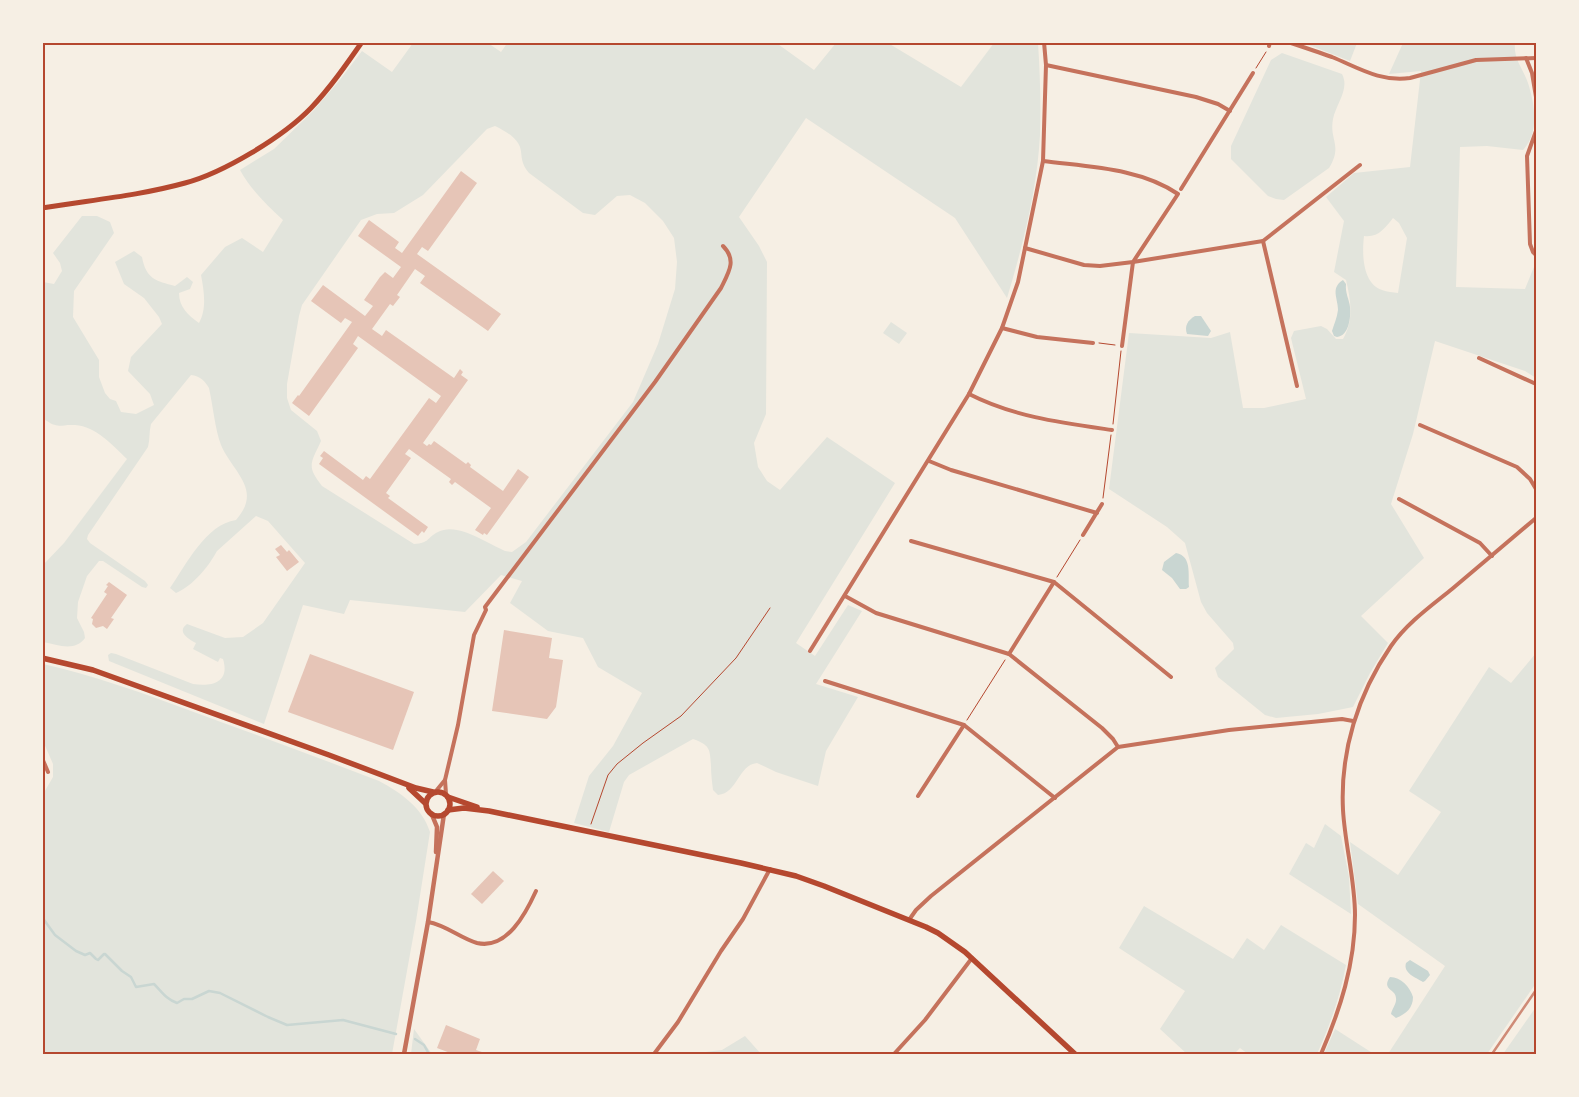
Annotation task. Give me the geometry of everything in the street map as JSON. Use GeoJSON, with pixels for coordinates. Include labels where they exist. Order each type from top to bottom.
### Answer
{"type":"FeatureCollection","features":[{"type":"Feature","properties":{"kind":"main road"},"geometry":{"type":"LineString","coordinates":[[42,208],[185,183],[220,170],[276,137],[310,109],[333,82],[362,42]]}},
{"type":"Feature","properties":{"kind":"main road"},"geometry":{"type":"LineString","coordinates":[[42,658],[116,678],[401,783],[447,796],[486,810]]}},
{"type":"Feature","properties":{"kind":"main road"},"geometry":{"type":"LineString","coordinates":[[401,783],[426,803]]}},
{"type":"Feature","properties":{"kind":"main road"},"geometry":{"type":"LineString","coordinates":[[434,792],[428,797],[426,803],[427,810],[432,815],[441,816],[446,812],[450,804],[447,796]]}},
{"type":"Feature","properties":{"kind":"main road"},"geometry":{"type":"LineString","coordinates":[[446,812],[464,808],[486,810],[770,869],[824,886],[938,933],[972,958],[1075,1054]]}},
{"type":"Feature","properties":{"kind":"street"},"geometry":{"type":"LineString","coordinates":[[810,651],[969,394],[1002,328],[1018,282],[1044,161],[1046,65],[1044,42]]}},
{"type":"Feature","properties":{"kind":"street"},"geometry":{"type":"LineString","coordinates":[[1288,42],[1328,56],[1373,76],[1398,80],[1476,60],[1536,58]]}},
{"type":"Feature","properties":{"kind":"street"},"geometry":{"type":"LineString","coordinates":[[1526,58],[1532,73],[1536,97]]}},
{"type":"Feature","properties":{"kind":"street"},"geometry":{"type":"LineString","coordinates":[[1046,65],[1196,97],[1218,104],[1230,111]]}},
{"type":"Feature","properties":{"kind":"street"},"geometry":{"type":"LineString","coordinates":[[1182,189],[1253,72]]}},
{"type":"Feature","properties":{"kind":"street"},"geometry":{"type":"LineString","coordinates":[[1536,131],[1527,156],[1530,244],[1536,255]]}},
{"type":"Feature","properties":{"kind":"street"},"geometry":{"type":"LineString","coordinates":[[1044,161],[1106,169],[1144,177],[1157,181],[1178,194],[1133,262],[1122,346]]}},
{"type":"Feature","properties":{"kind":"street"},"geometry":{"type":"LineString","coordinates":[[1025,248],[1084,265],[1100,266],[1263,241],[1360,165]]}},
{"type":"Feature","properties":{"kind":"street"},"geometry":{"type":"LineString","coordinates":[[1263,241],[1297,386]]}},
{"type":"Feature","properties":{"kind":"street"},"geometry":{"type":"LineString","coordinates":[[447,796],[445,780],[458,725],[474,634],[486,610],[484,607],[655,382],[721,288],[731,260],[729,252],[723,246]]}},
{"type":"Feature","properties":{"kind":"street"},"geometry":{"type":"LineString","coordinates":[[1002,328],[1037,338],[1093,343]]}},
{"type":"Feature","properties":{"kind":"street"},"geometry":{"type":"LineString","coordinates":[[1480,358],[1536,384]]}},
{"type":"Feature","properties":{"kind":"street"},"geometry":{"type":"LineString","coordinates":[[969,394],[986,403],[1009,411],[1052,421],[1112,430]]}},
{"type":"Feature","properties":{"kind":"street"},"geometry":{"type":"LineString","coordinates":[[1420,425],[1517,468],[1524,472],[1536,489]]}},
{"type":"Feature","properties":{"kind":"street"},"geometry":{"type":"LineString","coordinates":[[929,461],[951,470],[1097,513]]}},
{"type":"Feature","properties":{"kind":"street"},"geometry":{"type":"LineString","coordinates":[[1399,500],[1480,543],[1492,556]]}},
{"type":"Feature","properties":{"kind":"street"},"geometry":{"type":"LineString","coordinates":[[1083,536],[1102,504]]}},
{"type":"Feature","properties":{"kind":"street"},"geometry":{"type":"LineString","coordinates":[[1321,1054],[1343,995],[1353,936],[1355,900],[1343,810],[1345,763],[1353,721],[1377,670],[1392,645],[1402,633],[1420,615],[1536,518]]}},
{"type":"Feature","properties":{"kind":"street"},"geometry":{"type":"LineString","coordinates":[[911,542],[1054,582],[1171,677]]}},
{"type":"Feature","properties":{"kind":"street"},"geometry":{"type":"LineString","coordinates":[[1009,654],[1054,582]]}},
{"type":"Feature","properties":{"kind":"street"},"geometry":{"type":"LineString","coordinates":[[845,596],[876,613],[1009,654],[1102,728],[1118,747]]}},
{"type":"Feature","properties":{"kind":"street"},"geometry":{"type":"LineString","coordinates":[[825,681],[964,725],[1055,798]]}},
{"type":"Feature","properties":{"kind":"street"},"geometry":{"type":"LineString","coordinates":[[909,920],[916,910],[931,896],[1118,747],[1229,730],[1342,719],[1353,721]]}},
{"type":"Feature","properties":{"kind":"street"},"geometry":{"type":"LineString","coordinates":[[918,796],[964,725]]}},
{"type":"Feature","properties":{"kind":"street"},"geometry":{"type":"LineString","coordinates":[[42,758],[48,772]]}},
{"type":"Feature","properties":{"kind":"street"},"geometry":{"type":"LineString","coordinates":[[434,792],[445,780]]}},
{"type":"Feature","properties":{"kind":"street"},"geometry":{"type":"LineString","coordinates":[[404,1054],[446,812]]}},
{"type":"Feature","properties":{"kind":"street"},"geometry":{"type":"LineString","coordinates":[[432,815],[437,827],[436,866]]}},
{"type":"Feature","properties":{"kind":"street"},"geometry":{"type":"LineString","coordinates":[[654,1054],[678,1022],[721,951],[743,919],[770,869]]}},
{"type":"Feature","properties":{"kind":"street"},"geometry":{"type":"LineString","coordinates":[[428,922],[441,925],[478,943],[498,941],[504,938],[518,922],[527,910],[536,891]]}},
{"type":"Feature","properties":{"kind":"street"},"geometry":{"type":"LineString","coordinates":[[894,1054],[925,1020],[972,958]]}},
{"type":"Feature","properties":{"kind":"path"},"geometry":{"type":"LineString","coordinates":[[1253,72],[1270,44]]}},
{"type":"Feature","properties":{"kind":"path"},"geometry":{"type":"LineString","coordinates":[[1093,343],[1122,346],[1102,504]]}},
{"type":"Feature","properties":{"kind":"path"},"geometry":{"type":"LineString","coordinates":[[1054,582],[1083,536]]}},
{"type":"Feature","properties":{"kind":"path"},"geometry":{"type":"LineString","coordinates":[[589,832],[608,776],[612,770],[643,743],[681,716],[696,701],[736,658],[770,608]]}},
{"type":"Feature","properties":{"kind":"path"},"geometry":{"type":"LineString","coordinates":[[964,725],[1009,654]]}},
{"type":"Feature","properties":{"kind":"shaded area"},"geometry":{"type":"Polygon","coordinates":[[[508,42],[775,42],[814,70],[836,43],[888,43],[961,87],[994,43],[1038,43],[1040,135],[1036,176],[1028,217],[1007,298],[955,218],[806,118],[739,217],[759,246],[767,262],[766,414],[754,443],[758,467],[767,481],[780,490],[827,437],[895,483],[796,643],[815,656],[848,605],[862,611],[816,684],[858,697],[826,751],[818,786],[776,772],[757,763],[746,769],[730,789],[718,795],[713,790],[708,748],[703,743],[693,739],[629,775],[624,782],[609,832],[574,823],[589,776],[613,746],[642,693],[598,667],[583,638],[548,631],[510,603],[522,581],[501,575],[465,612],[350,600],[344,614],[303,605],[264,724],[109,661],[108,655],[111,653],[193,684],[207,685],[218,681],[224,673],[223,659],[220,658],[218,662],[193,649],[196,643],[185,635],[183,632],[184,627],[187,624],[225,638],[243,637],[263,623],[305,563],[268,521],[256,516],[217,551],[210,563],[194,581],[176,593],[170,588],[190,557],[206,537],[225,523],[236,520],[244,509],[247,499],[243,481],[221,445],[209,388],[197,376],[191,375],[151,424],[148,447],[87,539],[148,585],[146,588],[142,587],[103,561],[99,561],[87,576],[78,602],[77,618],[85,638],[76,645],[71,646],[60,646],[43,642],[43,565],[64,543],[127,459],[104,438],[90,429],[75,425],[59,426],[43,418],[43,282],[54,284],[62,271],[60,263],[53,253],[82,216],[97,216],[110,222],[114,233],[74,291],[73,317],[99,360],[99,377],[105,393],[110,399],[116,401],[121,412],[136,414],[154,405],[150,394],[128,371],[131,357],[162,324],[159,317],[144,298],[124,284],[115,262],[134,251],[142,257],[149,275],[157,280],[175,286],[187,277],[193,282],[190,289],[179,293],[179,298],[182,307],[199,323],[204,306],[201,275],[225,247],[242,238],[263,252],[283,220],[254,190],[240,170],[274,149],[313,111],[362,51],[392,72],[413,43],[488,43],[501,52],[508,42]],[[495,126],[487,129],[423,195],[394,213],[377,214],[361,220],[302,305],[287,384],[287,398],[291,410],[317,431],[321,441],[313,460],[312,469],[322,486],[414,544],[423,543],[438,532],[454,530],[472,535],[505,551],[512,552],[526,542],[633,402],[658,344],[675,289],[677,262],[674,238],[663,221],[645,203],[630,195],[617,196],[595,215],[583,213],[529,173],[523,164],[521,150],[516,140],[495,126]]]}},
{"type":"Feature","properties":{"kind":"shaded area"},"geometry":{"type":"Polygon","coordinates":[[[1357,42],[1350,61],[1304,43],[1357,42]]]}},
{"type":"Feature","properties":{"kind":"shaded area"},"geometry":{"type":"Polygon","coordinates":[[[1403,43],[1515,43],[1516,55],[1531,94],[1534,128],[1532,136],[1523,150],[1487,146],[1460,147],[1456,287],[1525,289],[1536,262],[1536,378],[1525,371],[1435,341],[1413,434],[1391,504],[1424,558],[1361,616],[1388,643],[1353,707],[1318,714],[1276,718],[1265,715],[1218,677],[1215,668],[1234,649],[1233,643],[1207,613],[1201,602],[1185,543],[1167,527],[1109,489],[1129,333],[1211,338],[1230,332],[1243,408],[1264,408],[1306,399],[1291,338],[1294,331],[1321,326],[1327,329],[1336,339],[1343,339],[1350,318],[1350,303],[1346,280],[1334,272],[1344,221],[1326,197],[1354,173],[1410,167],[1421,71],[1389,74],[1403,43]],[[1393,218],[1377,234],[1364,236],[1363,251],[1365,267],[1370,281],[1382,290],[1398,293],[1407,238],[1399,223],[1393,218]]]}},
{"type":"Feature","properties":{"kind":"shaded area"},"geometry":{"type":"Polygon","coordinates":[[[1282,53],[1342,74],[1344,80],[1342,97],[1333,119],[1335,154],[1329,168],[1284,200],[1268,196],[1231,159],[1231,146],[1271,60],[1282,53]]]}},
{"type":"Feature","properties":{"kind":"shaded area"},"geometry":{"type":"Polygon","coordinates":[[[1343,280],[1346,284],[1350,316],[1347,330],[1337,337],[1334,336],[1332,331],[1338,310],[1336,290],[1339,283],[1343,280]]]}},
{"type":"Feature","properties":{"kind":"shaded area"},"geometry":{"type":"Polygon","coordinates":[[[1195,316],[1201,316],[1211,331],[1208,336],[1187,334],[1187,324],[1195,316]]]}},
{"type":"Feature","properties":{"kind":"shaded area"},"geometry":{"type":"Polygon","coordinates":[[[891,322],[907,333],[899,344],[883,333],[891,322]]]}},
{"type":"Feature","properties":{"kind":"shaded area"},"geometry":{"type":"Polygon","coordinates":[[[1176,553],[1185,558],[1187,562],[1189,587],[1186,589],[1180,589],[1172,578],[1162,570],[1164,562],[1176,553]]]}},
{"type":"Feature","properties":{"kind":"shaded area"},"geometry":{"type":"Polygon","coordinates":[[[1536,653],[1536,983],[1487,1054],[1388,1054],[1445,966],[1358,904],[1350,842],[1398,875],[1441,812],[1409,791],[1489,667],[1511,683],[1536,653]]]}},
{"type":"Feature","properties":{"kind":"shaded area"},"geometry":{"type":"Polygon","coordinates":[[[43,664],[80,673],[136,691],[379,781],[403,796],[416,808],[422,815],[430,832],[392,1054],[43,1054],[42,796],[53,777],[53,764],[43,741],[43,664]]]}},
{"type":"Feature","properties":{"kind":"shaded area"},"geometry":{"type":"Polygon","coordinates":[[[1325,824],[1341,836],[1349,877],[1351,914],[1289,874],[1306,843],[1314,848],[1325,824]]]}},
{"type":"Feature","properties":{"kind":"shaded area"},"geometry":{"type":"Polygon","coordinates":[[[1144,906],[1233,959],[1247,938],[1264,950],[1281,925],[1346,965],[1334,1011],[1317,1054],[1248,1054],[1240,1048],[1234,1054],[1187,1054],[1160,1029],[1185,991],[1119,948],[1144,906]]]}},
{"type":"Feature","properties":{"kind":"shaded area"},"geometry":{"type":"Polygon","coordinates":[[[1410,960],[1428,971],[1430,975],[1425,981],[1423,982],[1408,972],[1406,963],[1410,960]]]}},
{"type":"Feature","properties":{"kind":"shaded area"},"geometry":{"type":"Polygon","coordinates":[[[1390,977],[1394,977],[1404,983],[1413,997],[1412,1004],[1408,1010],[1396,1018],[1391,1014],[1396,1000],[1394,993],[1387,984],[1390,977]]]}},
{"type":"Feature","properties":{"kind":"shaded area"},"geometry":{"type":"Polygon","coordinates":[[[1536,1007],[1536,1054],[1503,1054],[1536,1007]]]}},
{"type":"Feature","properties":{"kind":"shaded area"},"geometry":{"type":"Polygon","coordinates":[[[414,1029],[432,1054],[411,1054],[414,1029]]]}},
{"type":"Feature","properties":{"kind":"shaded area"},"geometry":{"type":"Polygon","coordinates":[[[1335,1029],[1374,1054],[1324,1054],[1335,1029]]]}},
{"type":"Feature","properties":{"kind":"shaded area"},"geometry":{"type":"Polygon","coordinates":[[[745,1036],[761,1054],[689,1054],[722,1050],[745,1036]]]}},
{"type":"Feature","properties":{"kind":"building"},"geometry":{"type":"Polygon","coordinates":[[[461,171],[477,183],[428,251],[422,247],[417,254],[501,314],[488,331],[420,283],[425,276],[415,269],[397,295],[400,297],[393,306],[390,304],[372,329],[382,336],[386,330],[454,378],[460,369],[463,372],[461,375],[468,380],[423,443],[427,446],[431,445],[434,441],[466,464],[468,462],[471,465],[470,467],[503,491],[518,469],[529,477],[487,535],[484,533],[483,535],[475,530],[491,508],[455,482],[452,485],[449,482],[451,479],[409,449],[405,454],[411,458],[386,493],[390,496],[388,498],[428,527],[424,533],[422,531],[418,536],[319,464],[323,458],[320,456],[324,451],[363,480],[366,476],[370,479],[429,398],[436,403],[441,396],[358,336],[353,344],[358,348],[309,416],[292,403],[352,322],[345,318],[341,323],[311,301],[323,285],[365,316],[373,306],[364,300],[380,277],[385,272],[393,278],[401,267],[358,236],[369,220],[399,242],[395,248],[402,253],[461,171]]]}},
{"type":"Feature","properties":{"kind":"building"},"geometry":{"type":"Polygon","coordinates":[[[281,545],[287,552],[289,550],[299,562],[287,571],[276,557],[280,555],[275,549],[281,545]]]}},
{"type":"Feature","properties":{"kind":"building"},"geometry":{"type":"Polygon","coordinates":[[[109,582],[127,595],[111,618],[114,619],[107,629],[103,626],[96,628],[92,624],[93,619],[91,618],[107,594],[104,592],[109,582]]]}},
{"type":"Feature","properties":{"kind":"building"},"geometry":{"type":"Polygon","coordinates":[[[504,630],[552,638],[549,658],[563,660],[556,707],[547,719],[492,711],[504,630]]]}},
{"type":"Feature","properties":{"kind":"building"},"geometry":{"type":"Polygon","coordinates":[[[310,654],[414,692],[393,750],[288,712],[310,654]]]}},
{"type":"Feature","properties":{"kind":"building"},"geometry":{"type":"Polygon","coordinates":[[[493,871],[504,881],[482,904],[471,894],[493,871]]]}},
{"type":"Feature","properties":{"kind":"building"},"geometry":{"type":"Polygon","coordinates":[[[446,1025],[480,1039],[476,1050],[485,1053],[453,1054],[437,1048],[446,1025]]]}},
{"type":"Feature","properties":{"kind":"waterway"},"geometry":{"type":"LineString","coordinates":[[42,917],[55,935],[76,951],[85,955],[90,953],[98,960],[105,954],[131,977],[136,987],[154,984],[167,997],[177,1003],[184,999],[192,999],[209,991],[220,993],[287,1025],[343,1020],[396,1034]]}},
{"type":"Feature","properties":{"kind":"waterway"},"geometry":{"type":"LineString","coordinates":[[415,1039],[424,1045],[429,1054]]}},
{"type":"Feature","properties":{"kind":"railway"},"geometry":{"type":"LineString","coordinates":[[1492,1054],[1536,990]]}}]}
